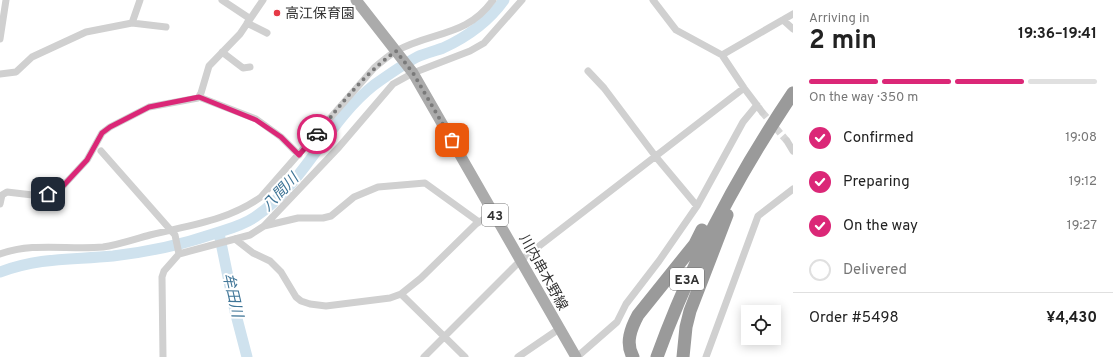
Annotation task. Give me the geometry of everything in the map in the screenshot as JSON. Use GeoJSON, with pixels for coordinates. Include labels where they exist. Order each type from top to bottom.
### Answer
{"type":"FeatureCollection","features":[{"type":"Feature","properties":{"kind":"highway","name":"E3A"},"geometry":{"type":"LineString","coordinates":[[657,357],[685,285],[707,238],[739,176],[793,93]]}},
{"type":"Feature","properties":{"kind":"highway"},"geometry":{"type":"LineString","coordinates":[[632,357],[629,339],[632,325],[638,315],[695,244],[753,146],[778,115]]}},
{"type":"Feature","properties":{"kind":"highway"},"geometry":{"type":"LineString","coordinates":[[682,357],[690,311],[729,209],[778,115]]}},
{"type":"Feature","properties":{"kind":"main road","name":"川内串木野線"},"geometry":{"type":"LineString","coordinates":[[356,0],[413,73],[576,357]]}},
{"type":"Feature","properties":{"kind":"street"},"geometry":{"type":"LineString","coordinates":[[0,39],[6,0]]}},
{"type":"Feature","properties":{"kind":"street"},"geometry":{"type":"LineString","coordinates":[[132,23],[140,0]]}},
{"type":"Feature","properties":{"kind":"street"},"geometry":{"type":"LineString","coordinates":[[222,0],[248,21],[267,33]]}},
{"type":"Feature","properties":{"kind":"street"},"geometry":{"type":"LineString","coordinates":[[199,97],[209,66],[240,34],[263,0]]}},
{"type":"Feature","properties":{"kind":"street"},"geometry":{"type":"LineString","coordinates":[[0,254],[25,248],[103,247],[172,233],[228,216],[246,208],[261,197],[299,155],[360,81],[374,68],[396,51],[468,25],[487,9],[493,0]]}},
{"type":"Feature","properties":{"kind":"street"},"geometry":{"type":"LineString","coordinates":[[163,357],[162,277],[179,253],[250,235],[264,226],[339,147],[393,84],[413,73],[470,51],[484,43],[522,0]]}},
{"type":"Feature","properties":{"kind":"street"},"geometry":{"type":"LineString","coordinates":[[653,0],[676,30],[722,55],[762,112]]}},
{"type":"Feature","properties":{"kind":"street"},"geometry":{"type":"LineString","coordinates":[[722,55],[793,14]]}},
{"type":"Feature","properties":{"kind":"street"},"geometry":{"type":"LineString","coordinates":[[783,20],[793,29]]}},
{"type":"Feature","properties":{"kind":"street"},"geometry":{"type":"LineString","coordinates":[[0,74],[16,72],[32,57],[86,32],[132,23],[166,27]]}},
{"type":"Feature","properties":{"kind":"street"},"geometry":{"type":"LineString","coordinates":[[222,52],[243,68],[250,67]]}},
{"type":"Feature","properties":{"kind":"street"},"geometry":{"type":"LineString","coordinates":[[588,71],[604,88],[656,157],[697,206]]}},
{"type":"Feature","properties":{"kind":"street"},"geometry":{"type":"LineString","coordinates":[[424,357],[520,260],[744,88]]}},
{"type":"Feature","properties":{"kind":"street"},"geometry":{"type":"LineString","coordinates":[[0,204],[2,195],[7,192],[41,196],[57,190],[87,160],[102,133],[110,127],[149,107],[199,97],[256,120],[281,137],[299,155]]}},
{"type":"Feature","properties":{"kind":"street"},"geometry":{"type":"LineString","coordinates":[[576,357],[617,322],[626,304],[697,206],[744,122],[757,105]]}},
{"type":"Feature","properties":{"kind":"street"},"geometry":{"type":"LineString","coordinates":[[786,141],[793,151]]}},
{"type":"Feature","properties":{"kind":"street"},"geometry":{"type":"LineString","coordinates":[[100,151],[172,233],[179,253]]}},
{"type":"Feature","properties":{"kind":"street"},"geometry":{"type":"LineString","coordinates":[[264,226],[298,218],[323,218],[331,216],[354,197],[378,187],[425,183],[479,222]]}},
{"type":"Feature","properties":{"kind":"street"},"geometry":{"type":"LineString","coordinates":[[706,357],[758,216],[793,189]]}},
{"type":"Feature","properties":{"kind":"street"},"geometry":{"type":"LineString","coordinates":[[235,239],[253,253],[270,262],[281,272],[296,297],[310,304],[326,306],[390,298],[401,294],[421,278],[479,222],[494,213]]}},
{"type":"Feature","properties":{"kind":"street"},"geometry":{"type":"LineString","coordinates":[[401,294],[465,357]]}},
{"type":"Feature","properties":{"kind":"street"},"geometry":{"type":"LineString","coordinates":[[518,357],[559,329]]}},
{"type":"Feature","properties":{"kind":"waterway","name":"八間川"},"geometry":{"type":"LineString","coordinates":[[0,272],[43,261],[113,256],[164,248],[189,242],[245,223],[273,203],[288,187],[343,116],[357,100],[374,85],[417,57],[443,48],[469,34],[492,15],[504,0]]}},
{"type":"Feature","properties":{"kind":"waterway","name":"牟田川"},"geometry":{"type":"LineString","coordinates":[[219,233],[235,311],[247,357]]}},
{"type":"Feature","properties":{"kind":"tunnel"},"geometry":{"type":"LineString","coordinates":[[762,112],[787,141]]}},
{"type":"Feature","properties":{"kind":"way so far"},"geometry":{"type":"LineString","coordinates":[[317,134],[360,81],[396,51],[413,73],[452,140]]}},
{"type":"Feature","properties":{"kind":"place","name":"高江保育園"},"geometry":{"type":"Point","coordinates":[277,13]}},
{"type":"Feature","properties":{"kind":"route"},"geometry":{"type":"LineString","coordinates":[[48,194],[63,186],[87,160],[102,133],[110,127],[149,107],[199,97],[244,113],[281,137],[299,155],[317,134]]}}]}
